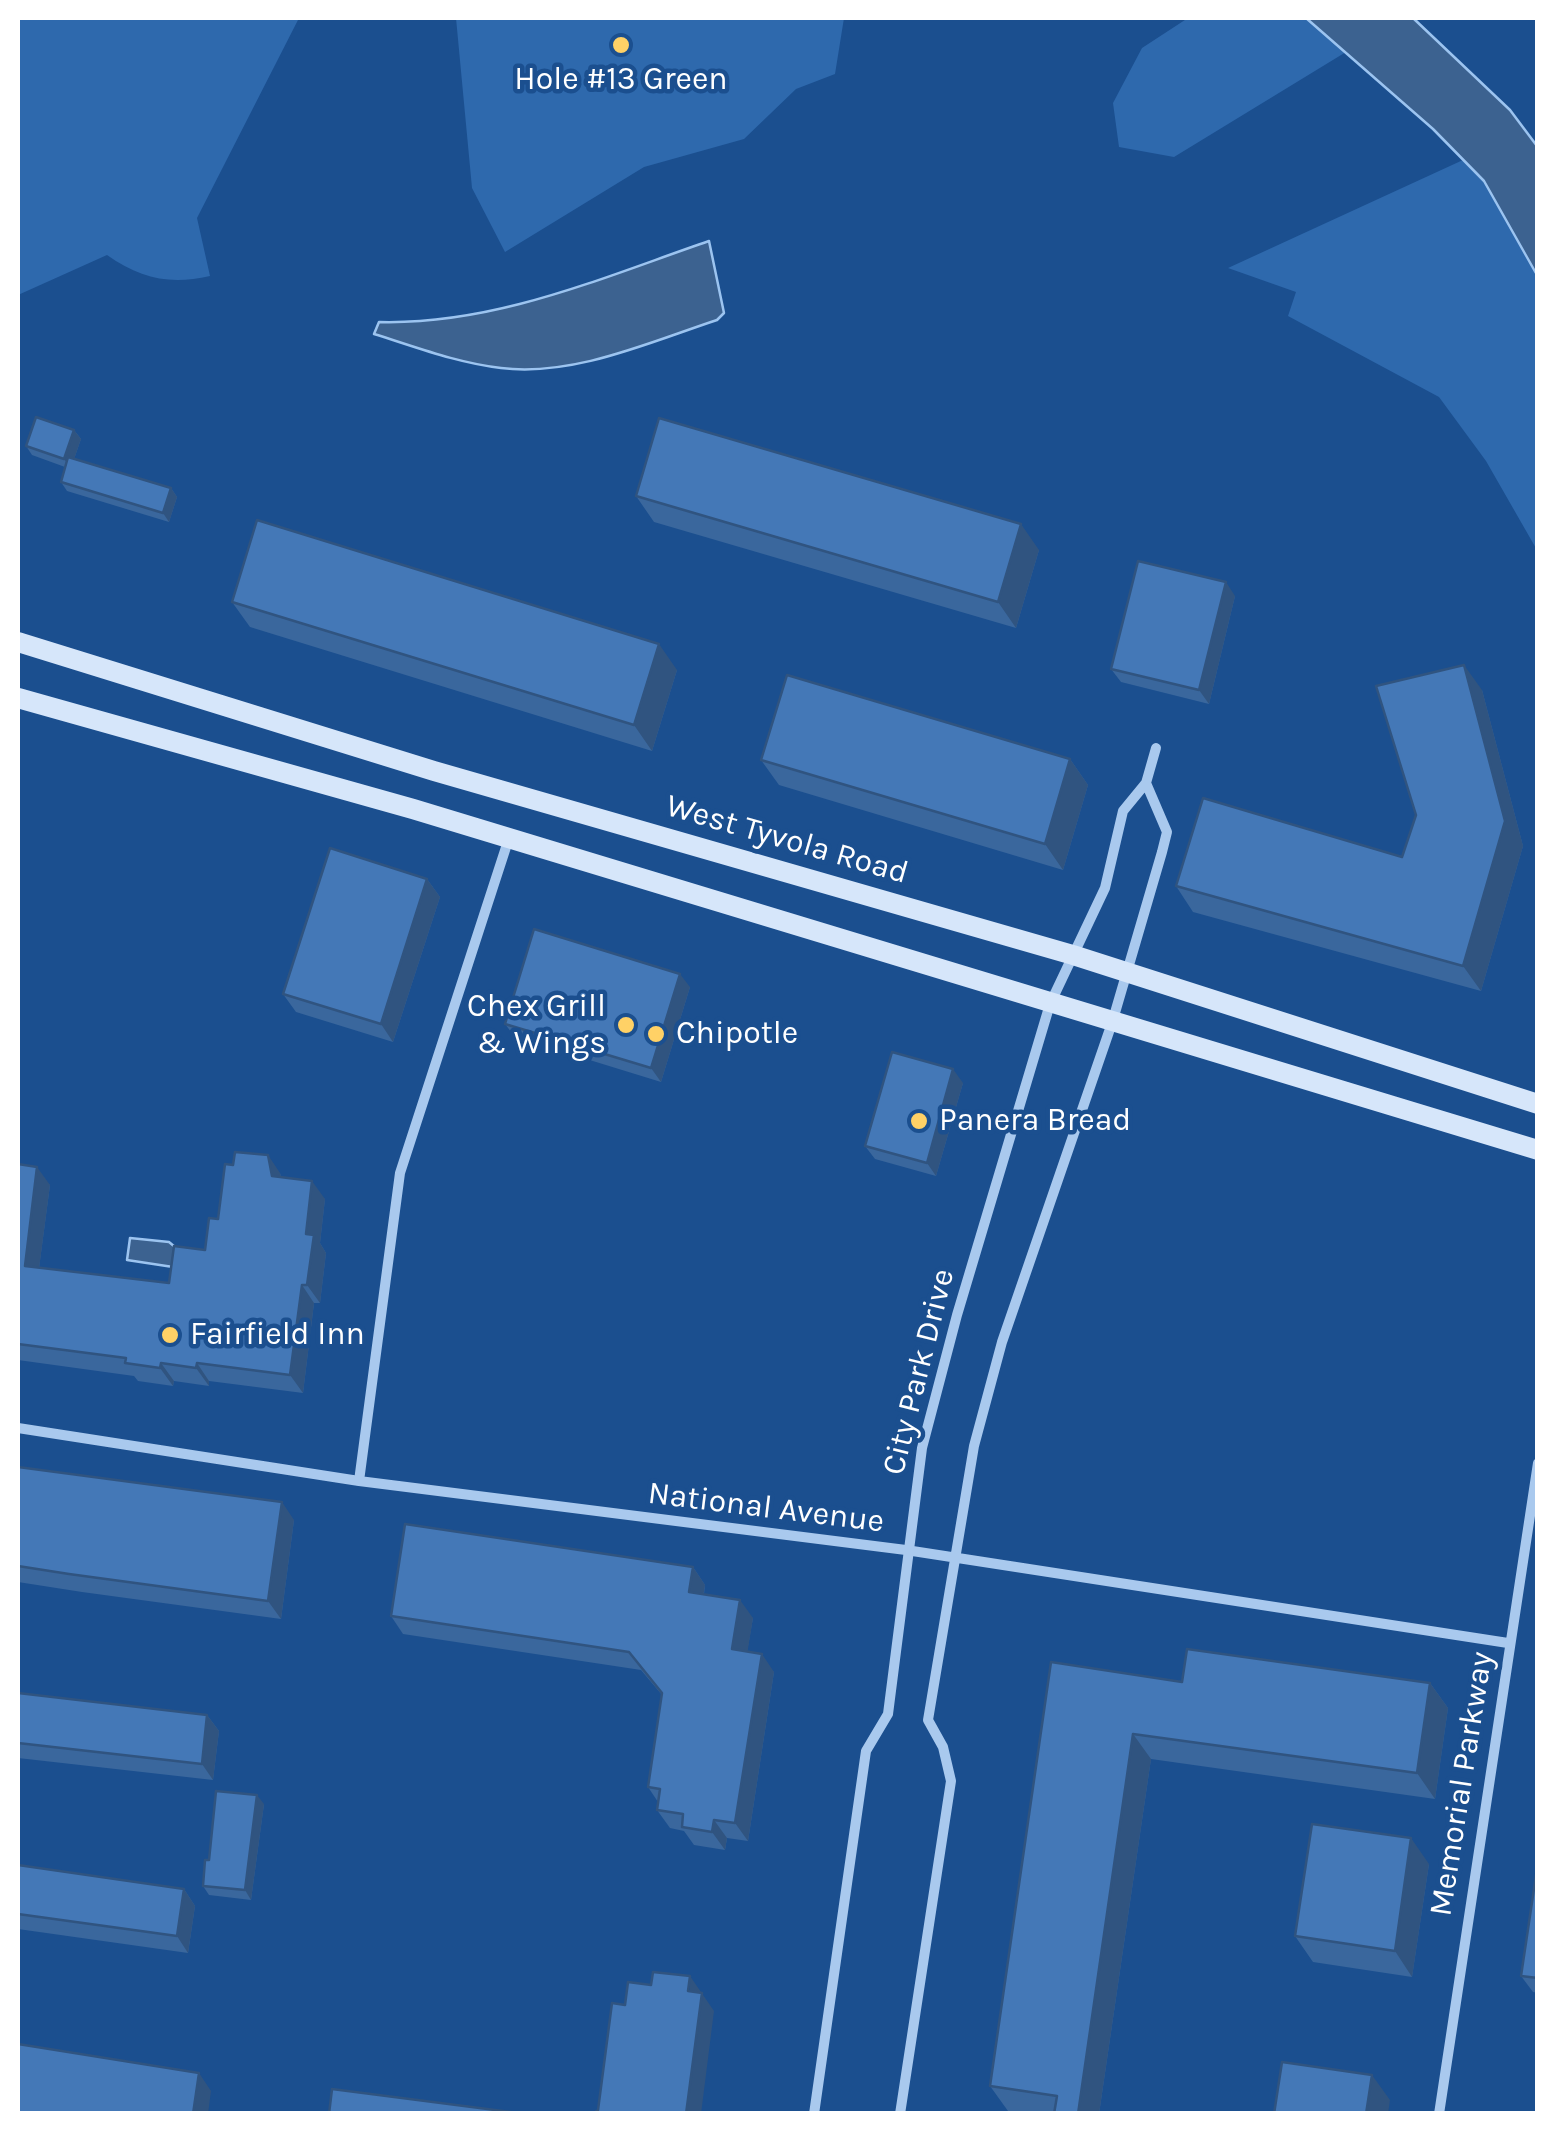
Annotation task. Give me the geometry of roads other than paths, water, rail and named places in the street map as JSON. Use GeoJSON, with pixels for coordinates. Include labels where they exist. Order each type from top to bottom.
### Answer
{"type":"FeatureCollection","features":[{"type":"Feature","properties":{"kind":"main road","name":"West Tyvola Road"},"geometry":{"type":"LineString","coordinates":[[18,642],[434,770],[1074,954],[1538,1104]]}},
{"type":"Feature","properties":{"kind":"main road"},"geometry":{"type":"LineString","coordinates":[[18,698],[509,838],[1538,1150]]}},
{"type":"Feature","properties":{"kind":"street","name":"City Park Drive"},"geometry":{"type":"LineString","coordinates":[[814,2114],[866,1752],[888,1714],[922,1448],[1050,1004],[1105,888],[1123,811],[1146,783],[1156,748]]}},
{"type":"Feature","properties":{"kind":"street"},"geometry":{"type":"LineString","coordinates":[[900,2114],[951,1781],[943,1747],[928,1720],[974,1446],[1002,1342],[1112,1023],[1167,832],[1146,783]]}},
{"type":"Feature","properties":{"kind":"street"},"geometry":{"type":"LineString","coordinates":[[359,1481],[400,1173],[509,838]]}},
{"type":"Feature","properties":{"kind":"street","name":"National Avenue"},"geometry":{"type":"LineString","coordinates":[[18,1428],[359,1481],[906,1550],[1508,1643]]}},
{"type":"Feature","properties":{"kind":"street","name":"Memorial Parkway"},"geometry":{"type":"LineString","coordinates":[[1439,2114],[1538,1463]]}},
{"type":"Feature","properties":{"kind":"place","name":"Hole #13 Green"},"geometry":{"type":"Point","coordinates":[621,45]}},
{"type":"Feature","properties":{"kind":"place","name":"Chex Grill & Wings"},"geometry":{"type":"Point","coordinates":[626,1025]}},
{"type":"Feature","properties":{"kind":"place","name":"Chipotle"},"geometry":{"type":"Point","coordinates":[656,1034]}},
{"type":"Feature","properties":{"kind":"place","name":"Panera Bread"},"geometry":{"type":"Point","coordinates":[919,1121]}},
{"type":"Feature","properties":{"kind":"place","name":"Fairfield Inn"},"geometry":{"type":"Point","coordinates":[170,1335]}}]}
